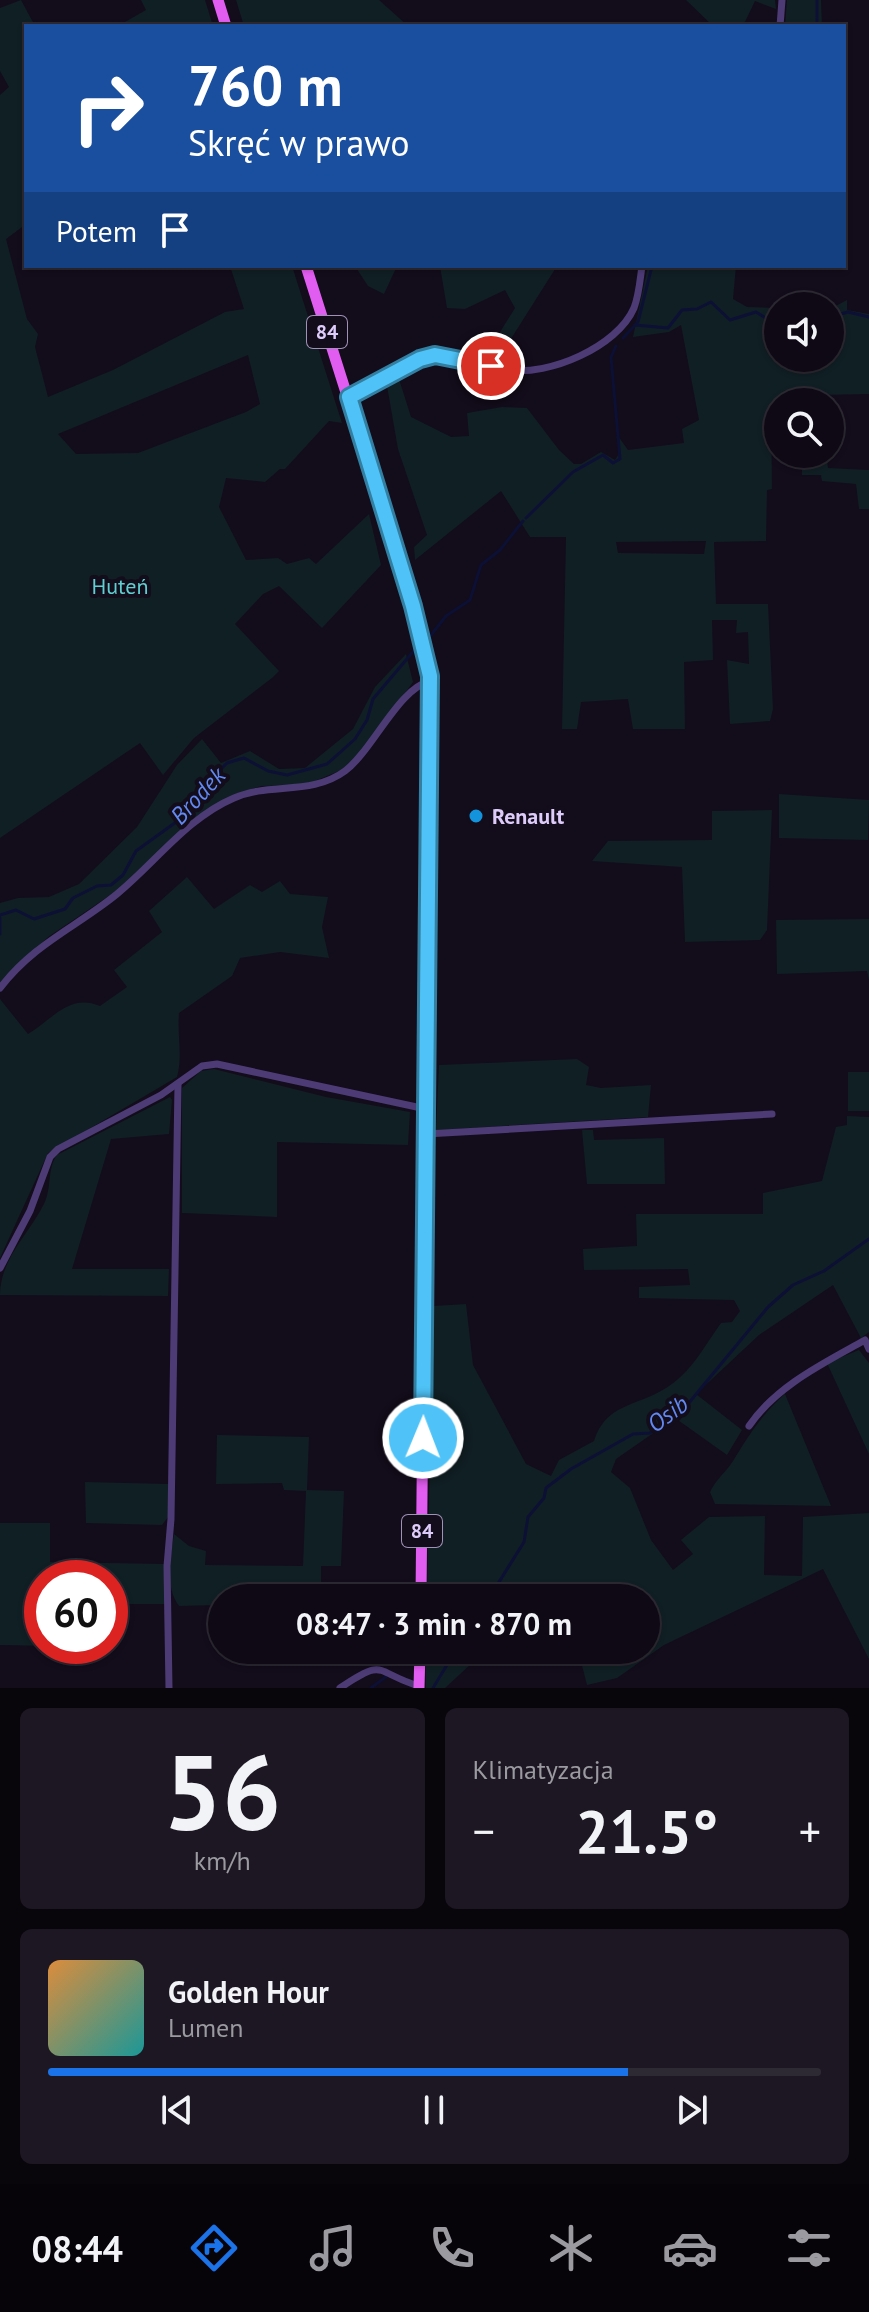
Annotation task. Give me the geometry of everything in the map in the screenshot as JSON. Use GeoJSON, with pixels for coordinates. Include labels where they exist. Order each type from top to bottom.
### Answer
{"type":"FeatureCollection","features":[{"type":"Feature","properties":{"kind":"main road"},"geometry":{"type":"LineString","coordinates":[[218,0],[225,24]]}},
{"type":"Feature","properties":{"kind":"main road","name":"84"},"geometry":{"type":"LineString","coordinates":[[307,268],[423,640],[431,681],[421,1584]]}},
{"type":"Feature","properties":{"kind":"main road"},"geometry":{"type":"LineString","coordinates":[[419,1687],[420,1664]]}},
{"type":"Feature","properties":{"kind":"street"},"geometry":{"type":"LineString","coordinates":[[780,24],[782,0]]}},
{"type":"Feature","properties":{"kind":"street"},"geometry":{"type":"LineString","coordinates":[[349,397],[420,359],[435,355],[511,370],[529,370],[582,353],[623,325],[634,308],[642,268]]}},
{"type":"Feature","properties":{"kind":"street"},"geometry":{"type":"LineString","coordinates":[[0,988],[47,940],[120,892],[168,845],[229,800],[259,790],[305,788],[341,774],[367,751],[414,688],[431,681]]}},
{"type":"Feature","properties":{"kind":"street"},"geometry":{"type":"LineString","coordinates":[[0,1268],[30,1211],[50,1157],[58,1149],[178,1085],[202,1066],[217,1064],[426,1109]]}},
{"type":"Feature","properties":{"kind":"street"},"geometry":{"type":"LineString","coordinates":[[169,1688],[167,1566],[171,1519],[178,1085]]}},
{"type":"Feature","properties":{"kind":"street"},"geometry":{"type":"LineString","coordinates":[[426,1134],[772,1114]]}},
{"type":"Feature","properties":{"kind":"street"},"geometry":{"type":"LineString","coordinates":[[749,1426],[760,1409],[809,1372],[867,1338],[869,1349]]}},
{"type":"Feature","properties":{"kind":"street"},"geometry":{"type":"LineString","coordinates":[[340,1688],[373,1668],[386,1669],[419,1687]]}},
{"type":"Feature","properties":{"kind":"green space","name":"Huteń"},"geometry":{"type":"Polygon","coordinates":[[[21,0],[34,24],[24,24],[24,226],[6,239],[27,319],[38,334],[35,347],[48,397],[113,370],[225,312],[244,309],[231,268],[293,268],[342,423],[329,421],[285,469],[280,469],[265,482],[226,478],[219,507],[246,560],[278,558],[287,564],[309,558],[316,564],[369,514],[381,565],[322,628],[279,586],[263,594],[235,624],[279,671],[272,678],[194,738],[163,775],[140,743],[0,838],[0,95],[9,87],[0,71],[0,8],[21,0]],[[248,355],[58,434],[76,454],[138,453],[260,404],[248,355]]]}},
{"type":"Feature","properties":{"kind":"green space"},"geometry":{"type":"Polygon","coordinates":[[[141,0],[205,0],[212,24],[122,24],[146,10],[141,0]]]}},
{"type":"Feature","properties":{"kind":"green space"},"geometry":{"type":"Polygon","coordinates":[[[236,0],[379,0],[406,24],[243,24],[236,0]]]}},
{"type":"Feature","properties":{"kind":"green space"},"geometry":{"type":"Polygon","coordinates":[[[686,0],[775,0],[776,9],[755,1],[744,24],[711,24],[686,0]]]}},
{"type":"Feature","properties":{"kind":"green space"},"geometry":{"type":"Polygon","coordinates":[[[787,0],[821,0],[822,24],[785,24],[787,0]]]}},
{"type":"Feature","properties":{"kind":"green space"},"geometry":{"type":"Polygon","coordinates":[[[356,268],[396,268],[384,294],[368,286],[356,268]]]}},
{"type":"Feature","properties":{"kind":"green space"},"geometry":{"type":"Polygon","coordinates":[[[440,268],[556,268],[497,361],[485,356],[515,308],[505,290],[465,309],[447,308],[440,268]]]}},
{"type":"Feature","properties":{"kind":"green space"},"geometry":{"type":"Polygon","coordinates":[[[648,268],[736,268],[733,299],[747,307],[764,308],[764,372],[844,372],[844,302],[847,300],[847,310],[869,314],[869,394],[844,394],[844,388],[764,388],[764,468],[772,468],[772,489],[767,490],[766,541],[714,542],[716,604],[768,604],[773,709],[770,721],[730,724],[727,660],[749,664],[748,632],[736,633],[737,620],[712,620],[713,660],[684,662],[685,729],[633,729],[628,699],[581,702],[577,729],[562,729],[566,537],[530,537],[501,491],[415,560],[414,547],[427,535],[398,449],[387,386],[399,379],[411,417],[451,437],[469,436],[467,413],[502,407],[527,408],[559,450],[574,464],[581,464],[601,452],[615,460],[619,454],[618,436],[628,450],[684,443],[682,429],[699,420],[681,325],[669,332],[633,337],[648,268]],[[706,541],[616,542],[618,553],[704,554],[706,541]]]}},
{"type":"Feature","properties":{"kind":"green space"},"geometry":{"type":"Polygon","coordinates":[[[802,468],[869,470],[869,509],[859,509],[856,484],[822,481],[821,475],[802,475],[802,468]]]}},
{"type":"Feature","properties":{"kind":"green space"},"geometry":{"type":"Polygon","coordinates":[[[406,654],[413,682],[374,736],[344,769],[305,785],[261,786],[232,795],[170,840],[122,887],[48,937],[0,985],[0,903],[18,898],[49,897],[79,884],[137,827],[177,765],[202,739],[221,763],[250,751],[279,769],[305,768],[353,729],[375,687],[406,654]]]}},
{"type":"Feature","properties":{"kind":"green space"},"geometry":{"type":"Polygon","coordinates":[[[779,794],[869,800],[868,840],[779,838],[779,794]]]}},
{"type":"Feature","properties":{"kind":"green space"},"geometry":{"type":"Polygon","coordinates":[[[772,810],[767,930],[760,940],[685,942],[682,867],[592,861],[608,841],[712,840],[712,811],[772,810]]]}},
{"type":"Feature","properties":{"kind":"green space"},"geometry":{"type":"Polygon","coordinates":[[[187,877],[214,909],[250,885],[262,892],[280,881],[290,894],[328,897],[322,927],[329,958],[280,952],[240,958],[232,976],[179,1013],[180,1062],[177,1077],[48,1153],[0,1258],[0,999],[28,1034],[70,1005],[89,1003],[100,1006],[127,987],[114,970],[162,932],[149,911],[187,877]]]}},
{"type":"Feature","properties":{"kind":"green space"},"geometry":{"type":"Polygon","coordinates":[[[869,919],[869,980],[867,971],[777,974],[776,920],[869,919]]]}},
{"type":"Feature","properties":{"kind":"green space"},"geometry":{"type":"Polygon","coordinates":[[[577,1059],[589,1067],[586,1085],[601,1088],[651,1085],[648,1117],[436,1130],[439,1065],[577,1059]]]}},
{"type":"Feature","properties":{"kind":"green space"},"geometry":{"type":"Polygon","coordinates":[[[214,1069],[326,1097],[410,1112],[408,1145],[277,1142],[277,1217],[182,1213],[182,1088],[201,1071],[214,1069]]]}},
{"type":"Feature","properties":{"kind":"green space"},"geometry":{"type":"Polygon","coordinates":[[[848,1072],[869,1072],[869,1111],[848,1111],[848,1072]]]}},
{"type":"Feature","properties":{"kind":"green space"},"geometry":{"type":"Polygon","coordinates":[[[170,1097],[169,1134],[111,1139],[72,1269],[169,1269],[168,1296],[0,1295],[1,1282],[10,1258],[44,1204],[57,1155],[170,1097]]]}},
{"type":"Feature","properties":{"kind":"green space"},"geometry":{"type":"Polygon","coordinates":[[[847,1116],[869,1117],[869,1332],[861,1338],[833,1285],[759,1335],[696,1394],[742,1430],[727,1455],[675,1418],[616,1459],[611,1472],[630,1488],[651,1540],[673,1570],[693,1554],[681,1540],[709,1517],[765,1516],[764,1575],[802,1576],[803,1517],[869,1513],[869,1659],[823,1569],[660,1648],[660,1584],[427,1584],[433,1306],[466,1304],[473,1365],[526,1464],[551,1476],[559,1460],[594,1441],[606,1419],[623,1407],[675,1382],[697,1358],[721,1323],[732,1322],[740,1311],[734,1300],[639,1298],[639,1287],[690,1285],[688,1269],[584,1270],[583,1249],[637,1246],[636,1214],[763,1214],[763,1193],[822,1181],[836,1127],[847,1125],[847,1116]]]}},
{"type":"Feature","properties":{"kind":"green space"},"geometry":{"type":"Polygon","coordinates":[[[582,1130],[593,1130],[594,1140],[664,1138],[665,1184],[587,1184],[582,1130]]]}},
{"type":"Feature","properties":{"kind":"green space"},"geometry":{"type":"Polygon","coordinates":[[[859,1350],[869,1363],[869,1454],[827,1363],[859,1350]]]}},
{"type":"Feature","properties":{"kind":"green space"},"geometry":{"type":"Polygon","coordinates":[[[785,1394],[831,1506],[715,1504],[710,1492],[712,1487],[763,1417],[785,1394]]]}},
{"type":"Feature","properties":{"kind":"green space"},"geometry":{"type":"Polygon","coordinates":[[[217,1435],[309,1437],[307,1490],[344,1491],[341,1566],[321,1566],[321,1584],[208,1584],[208,1605],[179,1606],[171,1589],[174,1534],[189,1546],[206,1551],[205,1565],[303,1566],[306,1491],[284,1490],[282,1483],[216,1484],[217,1435]]]}},
{"type":"Feature","properties":{"kind":"green space"},"geometry":{"type":"Polygon","coordinates":[[[85,1482],[168,1484],[168,1517],[162,1525],[86,1523],[85,1482]]]}},
{"type":"Feature","properties":{"kind":"green space"},"geometry":{"type":"Polygon","coordinates":[[[0,1523],[50,1523],[50,1560],[24,1560],[24,1646],[0,1645],[0,1523]]]}},
{"type":"Feature","properties":{"kind":"green space"},"geometry":{"type":"Polygon","coordinates":[[[128,1563],[164,1564],[166,1604],[128,1604],[128,1563]]]}},
{"type":"Feature","properties":{"kind":"green space"},"geometry":{"type":"Polygon","coordinates":[[[426,1664],[471,1664],[445,1688],[426,1688],[426,1664]]]}},
{"type":"Feature","properties":{"kind":"green space"},"geometry":{"type":"Polygon","coordinates":[[[582,1664],[637,1664],[617,1678],[587,1685],[582,1664]]]}},
{"type":"Feature","properties":{"kind":"waterway","name":"Brodek"},"geometry":{"type":"LineString","coordinates":[[817,0],[817,24]]}},
{"type":"Feature","properties":{"kind":"waterway","name":"Brodek"},"geometry":{"type":"LineString","coordinates":[[623,338],[638,322],[652,268]]}},
{"type":"Feature","properties":{"kind":"waterway"},"geometry":{"type":"LineString","coordinates":[[635,325],[668,328],[682,310],[697,309],[711,302],[730,320],[756,312],[764,317]]}},
{"type":"Feature","properties":{"kind":"waterway"},"geometry":{"type":"LineString","coordinates":[[844,313],[869,317]]}},
{"type":"Feature","properties":{"kind":"waterway","name":"Brodek"},"geometry":{"type":"LineString","coordinates":[[526,518],[573,472],[603,455],[613,463],[620,459],[611,357],[616,346]]}},
{"type":"Feature","properties":{"kind":"waterway","name":"Brodek"},"geometry":{"type":"LineString","coordinates":[[431,635],[446,616],[470,600],[481,565],[500,550],[523,521]]}},
{"type":"Feature","properties":{"kind":"waterway","name":"Brodek"},"geometry":{"type":"LineString","coordinates":[[0,915],[16,910],[34,919],[65,909],[73,898],[97,886],[111,885],[123,875],[136,851],[183,817],[196,794],[227,763],[244,758],[268,771],[287,775],[327,764],[355,739],[367,720],[373,699],[417,647]]}},
{"type":"Feature","properties":{"kind":"waterway","name":"Brodek"},"geometry":{"type":"LineString","coordinates":[[0,918],[0,934]]}},
{"type":"Feature","properties":{"kind":"waterway","name":"Osib"},"geometry":{"type":"LineString","coordinates":[[498,1584],[524,1542],[528,1517],[544,1498],[546,1488],[571,1469],[633,1434],[650,1433],[688,1404],[768,1307],[793,1285],[824,1271],[869,1239]]}},
{"type":"Feature","properties":{"kind":"waterway","name":"Osib"},"geometry":{"type":"LineString","coordinates":[[433,1688],[448,1664]]}},
{"type":"Feature","properties":{"kind":"waterway"},"geometry":{"type":"LineString","coordinates":[[371,1688],[387,1676]]}},
{"type":"Feature","properties":{"kind":"place","name":"Renault"},"geometry":{"type":"Point","coordinates":[476,816]}},
{"type":"Feature","properties":{"kind":"route"},"geometry":{"type":"LineString","coordinates":[[423,1438],[430,676],[413,606],[349,397],[420,359],[435,355],[448,355],[491,366]]}}]}
